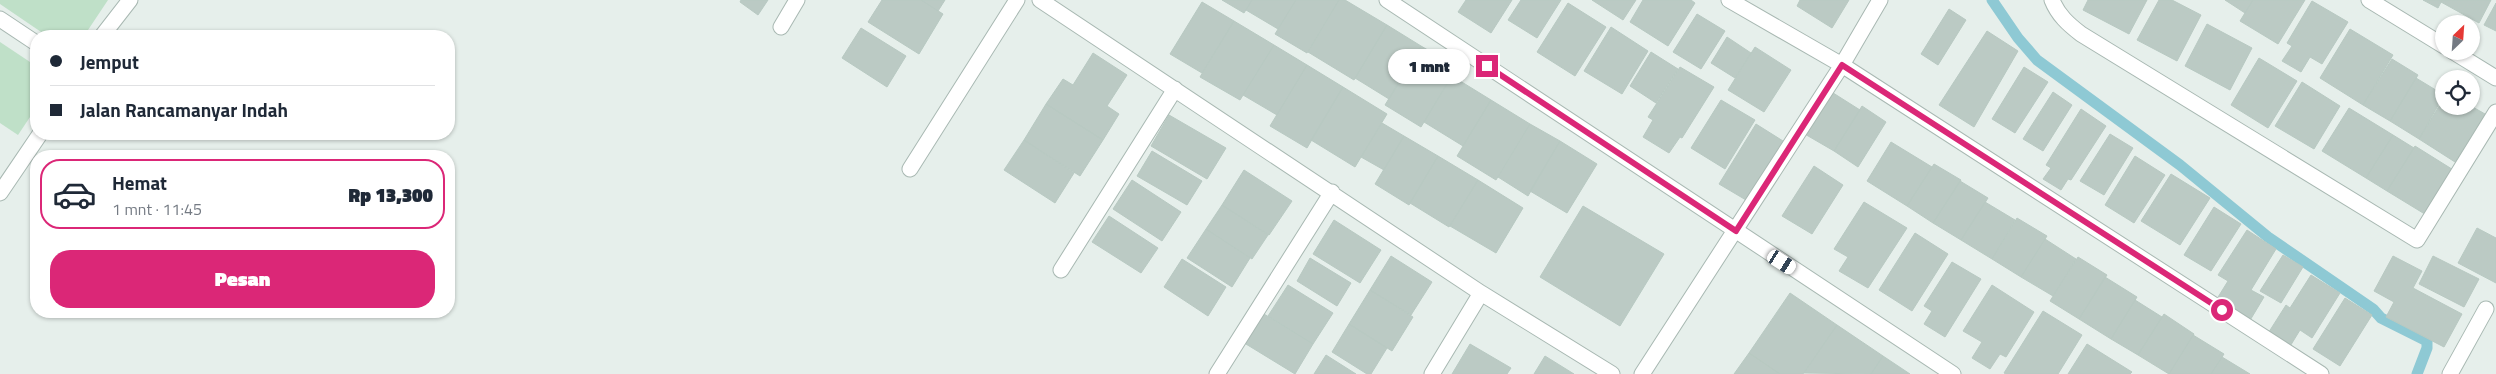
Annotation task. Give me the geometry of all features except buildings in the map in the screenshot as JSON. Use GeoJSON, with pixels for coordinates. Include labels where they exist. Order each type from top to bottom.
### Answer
{"type":"FeatureCollection","features":[{"type":"Feature","properties":{"kind":"street"},"geometry":{"type":"LineString","coordinates":[[107,30],[130,0]]}},
{"type":"Feature","properties":{"kind":"street"},"geometry":{"type":"LineString","coordinates":[[781,27],[796,0]]}},
{"type":"Feature","properties":{"kind":"street"},"geometry":{"type":"LineString","coordinates":[[910,169],[1017,0]]}},
{"type":"Feature","properties":{"kind":"street"},"geometry":{"type":"LineString","coordinates":[[1040,0],[1332,192],[1481,293],[1612,374]]}},
{"type":"Feature","properties":{"kind":"street"},"geometry":{"type":"LineString","coordinates":[[1387,0],[1953,374]]}},
{"type":"Feature","properties":{"kind":"street"},"geometry":{"type":"LineString","coordinates":[[1728,0],[1842,65],[2321,374]]}},
{"type":"Feature","properties":{"kind":"street"},"geometry":{"type":"LineString","coordinates":[[1642,374],[1842,65],[1880,0]]}},
{"type":"Feature","properties":{"kind":"street"},"geometry":{"type":"LineString","coordinates":[[2052,0],[2062,18],[2081,34],[2417,240],[2496,112]]}},
{"type":"Feature","properties":{"kind":"street"},"geometry":{"type":"LineString","coordinates":[[2368,0],[2435,41]]}},
{"type":"Feature","properties":{"kind":"street"},"geometry":{"type":"LineString","coordinates":[[0,19],[30,39]]}},
{"type":"Feature","properties":{"kind":"street"},"geometry":{"type":"LineString","coordinates":[[2467,60],[2496,78]]}},
{"type":"Feature","properties":{"kind":"street"},"geometry":{"type":"LineString","coordinates":[[1061,270],[1175,89]]}},
{"type":"Feature","properties":{"kind":"street"},"geometry":{"type":"LineString","coordinates":[[0,193],[36,140]]}},
{"type":"Feature","properties":{"kind":"street"},"geometry":{"type":"LineString","coordinates":[[1217,374],[1332,192]]}},
{"type":"Feature","properties":{"kind":"street"},"geometry":{"type":"LineString","coordinates":[[1432,374],[1481,293]]}},
{"type":"Feature","properties":{"kind":"street"},"geometry":{"type":"LineString","coordinates":[[2450,374],[2486,309]]}},
{"type":"Feature","properties":{"kind":"green space"},"geometry":{"type":"Polygon","coordinates":[[[0,0],[108,0],[88,30],[38,30],[0,4],[0,0]]]}},
{"type":"Feature","properties":{"kind":"green space"},"geometry":{"type":"Polygon","coordinates":[[[0,42],[30,62],[30,117],[18,135],[0,123],[0,42]]]}},
{"type":"Feature","properties":{"kind":"waterway"},"geometry":{"type":"LineString","coordinates":[[1992,0],[2018,38],[2037,60],[2180,165],[2268,237],[2373,309],[2381,318],[2427,341],[2427,348],[2417,374]]}},
{"type":"Feature","properties":{"kind":"route"},"geometry":{"type":"LineString","coordinates":[[1487,66],[1736,231],[1842,65],[2222,310]]}}]}
